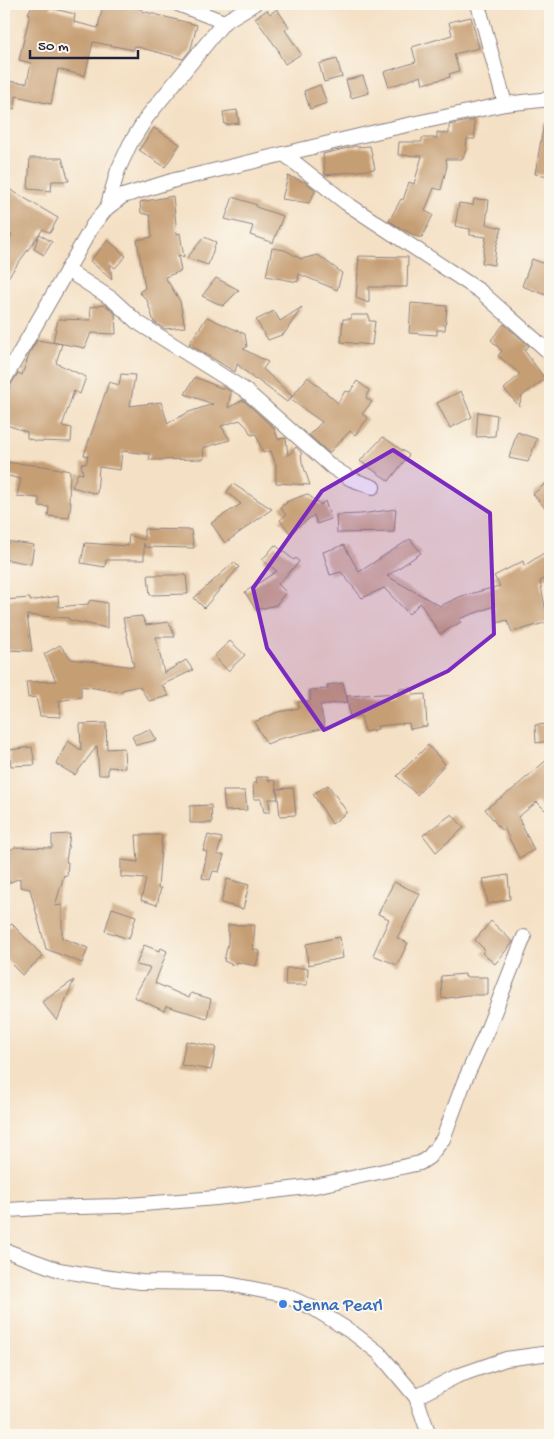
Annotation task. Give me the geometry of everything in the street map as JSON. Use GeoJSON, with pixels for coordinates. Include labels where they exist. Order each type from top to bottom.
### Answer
{"type":"FeatureCollection","features":[{"type":"Feature","properties":{"kind":"street"},"geometry":{"type":"LineString","coordinates":[[178,4],[224,22]]}},
{"type":"Feature","properties":{"kind":"street"},"geometry":{"type":"LineString","coordinates":[[108,208],[118,170],[130,144],[147,117],[224,22],[254,4]]}},
{"type":"Feature","properties":{"kind":"street"},"geometry":{"type":"LineString","coordinates":[[478,4],[505,104]]}},
{"type":"Feature","properties":{"kind":"street"},"geometry":{"type":"LineString","coordinates":[[4,380],[93,225],[108,208],[123,196],[142,189],[384,130],[505,104],[550,99]]}},
{"type":"Feature","properties":{"kind":"street"},"geometry":{"type":"LineString","coordinates":[[284,154],[346,203],[480,291],[550,353]]}},
{"type":"Feature","properties":{"kind":"street"},"geometry":{"type":"LineString","coordinates":[[67,270],[112,299],[136,322],[245,390],[332,467],[351,479],[373,487]]}},
{"type":"Feature","properties":{"kind":"street"},"geometry":{"type":"LineString","coordinates":[[4,1212],[9,1210],[118,1206],[216,1198],[315,1186],[420,1163],[429,1158],[443,1139],[464,1082],[486,1033],[524,937]]}},
{"type":"Feature","properties":{"kind":"street"},"geometry":{"type":"LineString","coordinates":[[4,1250],[59,1270],[95,1276],[141,1282],[223,1283],[284,1295],[313,1308],[353,1333],[379,1353],[416,1397],[429,1435]]}},
{"type":"Feature","properties":{"kind":"street"},"geometry":{"type":"LineString","coordinates":[[416,1397],[457,1376],[506,1359],[550,1353]]}},
{"type":"Feature","properties":{"kind":"highlighted area"},"geometry":{"type":"Polygon","coordinates":[[[393,450],[490,513],[494,634],[448,671],[324,730],[267,648],[253,588],[322,491],[393,450]]]}},
{"type":"Feature","properties":{"kind":"building"},"geometry":{"type":"Polygon","coordinates":[[[33,4],[52,4],[50,8],[75,14],[74,22],[98,28],[103,4],[116,4],[142,9],[142,11],[197,25],[191,49],[183,59],[134,46],[134,50],[93,42],[85,76],[58,69],[51,104],[16,96],[15,109],[4,107],[4,81],[27,83],[31,63],[19,60],[30,14],[28,13],[33,4]]]}},
{"type":"Feature","properties":{"kind":"building"},"geometry":{"type":"Polygon","coordinates":[[[277,9],[289,27],[285,30],[301,54],[285,64],[279,51],[255,18],[267,10],[270,14],[277,9]]]}},
{"type":"Feature","properties":{"kind":"building"},"geometry":{"type":"Polygon","coordinates":[[[471,17],[479,48],[454,54],[459,71],[449,74],[450,77],[423,84],[421,76],[389,87],[384,72],[416,62],[412,47],[452,35],[449,22],[471,17]]]}},
{"type":"Feature","properties":{"kind":"building"},"geometry":{"type":"Polygon","coordinates":[[[337,59],[342,77],[324,82],[319,64],[337,59]]]}},
{"type":"Feature","properties":{"kind":"building"},"geometry":{"type":"Polygon","coordinates":[[[363,76],[369,93],[351,98],[346,80],[363,76]]]}},
{"type":"Feature","properties":{"kind":"building"},"geometry":{"type":"Polygon","coordinates":[[[320,85],[327,103],[310,109],[304,91],[320,85]]]}},
{"type":"Feature","properties":{"kind":"building"},"geometry":{"type":"Polygon","coordinates":[[[237,110],[239,123],[225,125],[223,112],[237,110]]]}},
{"type":"Feature","properties":{"kind":"building"},"geometry":{"type":"Polygon","coordinates":[[[474,120],[475,139],[467,139],[466,150],[462,159],[446,159],[447,166],[441,190],[434,188],[425,211],[433,215],[422,237],[417,237],[389,221],[401,199],[403,200],[409,182],[414,184],[422,156],[398,155],[399,142],[422,142],[422,138],[437,138],[437,132],[449,134],[449,125],[474,120]]]}},
{"type":"Feature","properties":{"kind":"building"},"geometry":{"type":"Polygon","coordinates":[[[544,123],[550,124],[550,176],[535,174],[544,123]]]}},
{"type":"Feature","properties":{"kind":"building"},"geometry":{"type":"Polygon","coordinates":[[[154,128],[180,144],[165,167],[139,150],[154,128]]]}},
{"type":"Feature","properties":{"kind":"building"},"geometry":{"type":"Polygon","coordinates":[[[356,146],[370,146],[375,169],[325,175],[323,154],[356,146]]]}},
{"type":"Feature","properties":{"kind":"building"},"geometry":{"type":"Polygon","coordinates":[[[30,158],[62,158],[69,181],[52,181],[51,191],[28,189],[30,158]]]}},
{"type":"Feature","properties":{"kind":"building"},"geometry":{"type":"Polygon","coordinates":[[[288,176],[305,182],[316,190],[309,203],[282,199],[288,176]]]}},
{"type":"Feature","properties":{"kind":"building"},"geometry":{"type":"Polygon","coordinates":[[[4,186],[58,218],[50,233],[43,229],[4,283],[4,248],[12,235],[4,230],[4,186]]]}},
{"type":"Feature","properties":{"kind":"building"},"geometry":{"type":"Polygon","coordinates":[[[173,196],[177,234],[180,233],[184,257],[178,255],[181,271],[165,277],[180,301],[185,327],[165,329],[154,322],[147,300],[139,292],[145,288],[137,240],[152,237],[150,215],[141,213],[140,202],[173,196]]]}},
{"type":"Feature","properties":{"kind":"building"},"geometry":{"type":"Polygon","coordinates":[[[233,197],[283,216],[273,243],[250,235],[253,226],[225,219],[233,197]]]}},
{"type":"Feature","properties":{"kind":"building"},"geometry":{"type":"Polygon","coordinates":[[[474,199],[489,200],[486,224],[502,228],[496,247],[494,265],[482,263],[486,237],[470,235],[470,229],[455,226],[459,203],[473,205],[474,199]]]}},
{"type":"Feature","properties":{"kind":"building"},"geometry":{"type":"Polygon","coordinates":[[[39,234],[52,242],[44,255],[34,249],[39,234]]]}},
{"type":"Feature","properties":{"kind":"building"},"geometry":{"type":"Polygon","coordinates":[[[204,237],[216,242],[208,265],[187,258],[204,237]]]}},
{"type":"Feature","properties":{"kind":"building"},"geometry":{"type":"Polygon","coordinates":[[[108,240],[126,256],[115,268],[110,264],[112,280],[90,261],[108,240]]]}},
{"type":"Feature","properties":{"kind":"building"},"geometry":{"type":"Polygon","coordinates":[[[272,248],[285,250],[301,259],[318,255],[342,273],[337,290],[299,274],[298,282],[266,276],[272,248]]]}},
{"type":"Feature","properties":{"kind":"building"},"geometry":{"type":"Polygon","coordinates":[[[359,256],[408,257],[407,287],[369,287],[369,303],[356,298],[359,256]]]}},
{"type":"Feature","properties":{"kind":"building"},"geometry":{"type":"Polygon","coordinates":[[[532,259],[550,266],[550,283],[546,295],[522,286],[532,259]]]}},
{"type":"Feature","properties":{"kind":"building"},"geometry":{"type":"Polygon","coordinates":[[[216,278],[239,290],[223,306],[202,296],[216,278]]]}},
{"type":"Feature","properties":{"kind":"building"},"geometry":{"type":"Polygon","coordinates":[[[411,303],[447,306],[445,330],[437,330],[437,335],[409,333],[411,303]]]}},
{"type":"Feature","properties":{"kind":"building"},"geometry":{"type":"Polygon","coordinates":[[[105,305],[115,313],[116,334],[91,333],[85,348],[53,342],[58,319],[91,320],[90,307],[105,305]]]}},
{"type":"Feature","properties":{"kind":"building"},"geometry":{"type":"Polygon","coordinates":[[[302,307],[284,334],[268,340],[256,320],[274,311],[280,321],[302,307]]]}},
{"type":"Feature","properties":{"kind":"building"},"geometry":{"type":"Polygon","coordinates":[[[351,315],[369,315],[369,321],[375,321],[372,345],[341,342],[343,319],[351,319],[351,315]]]}},
{"type":"Feature","properties":{"kind":"building"},"geometry":{"type":"Polygon","coordinates":[[[207,317],[245,334],[247,347],[243,349],[268,362],[263,369],[292,396],[287,402],[255,380],[237,364],[235,372],[189,344],[207,317]]]}},
{"type":"Feature","properties":{"kind":"building"},"geometry":{"type":"Polygon","coordinates":[[[504,324],[529,346],[524,350],[545,379],[522,396],[519,406],[504,389],[520,374],[498,356],[502,351],[491,340],[504,324]]]}},
{"type":"Feature","properties":{"kind":"building"},"geometry":{"type":"Polygon","coordinates":[[[37,340],[62,344],[56,363],[86,377],[80,394],[74,391],[62,426],[72,428],[71,442],[36,441],[27,438],[27,432],[4,424],[4,406],[10,386],[18,373],[22,375],[30,352],[37,340]]]}},
{"type":"Feature","properties":{"kind":"building"},"geometry":{"type":"Polygon","coordinates":[[[121,374],[135,375],[130,406],[161,402],[168,424],[189,412],[213,404],[185,394],[195,377],[225,388],[231,392],[228,408],[243,400],[274,428],[278,439],[286,438],[288,456],[296,447],[301,452],[302,462],[310,485],[276,483],[276,465],[271,451],[263,453],[256,434],[251,435],[247,427],[240,420],[221,426],[230,440],[203,448],[204,459],[149,460],[150,454],[122,451],[120,470],[99,467],[97,494],[72,487],[78,473],[83,474],[81,463],[86,464],[88,456],[84,455],[109,382],[119,385],[121,374]]]}},
{"type":"Feature","properties":{"kind":"building"},"geometry":{"type":"Polygon","coordinates":[[[308,377],[338,403],[345,391],[350,392],[357,381],[369,390],[366,398],[372,402],[362,414],[368,418],[355,435],[350,431],[329,453],[309,435],[322,422],[290,399],[308,377]]]}},
{"type":"Feature","properties":{"kind":"building"},"geometry":{"type":"Polygon","coordinates":[[[461,391],[472,417],[450,428],[437,403],[461,391]]]}},
{"type":"Feature","properties":{"kind":"building"},"geometry":{"type":"Polygon","coordinates":[[[478,412],[497,415],[495,436],[476,437],[478,412]]]}},
{"type":"Feature","properties":{"kind":"building"},"geometry":{"type":"Polygon","coordinates":[[[517,432],[537,439],[528,462],[509,458],[517,432]]]}},
{"type":"Feature","properties":{"kind":"building"},"geometry":{"type":"Polygon","coordinates":[[[383,437],[409,455],[389,481],[360,461],[383,437]]]}},
{"type":"Feature","properties":{"kind":"building"},"geometry":{"type":"Polygon","coordinates":[[[4,462],[70,471],[69,501],[71,502],[69,518],[48,516],[49,507],[39,506],[39,498],[17,496],[21,479],[4,475],[4,462]]]}},
{"type":"Feature","properties":{"kind":"building"},"geometry":{"type":"Polygon","coordinates":[[[550,480],[550,514],[533,494],[550,480]]]}},
{"type":"Feature","properties":{"kind":"building"},"geometry":{"type":"Polygon","coordinates":[[[233,484],[272,509],[225,543],[211,523],[241,504],[227,492],[233,484]]]}},
{"type":"Feature","properties":{"kind":"building"},"geometry":{"type":"Polygon","coordinates":[[[307,494],[321,505],[325,501],[331,519],[317,524],[314,515],[290,533],[280,520],[286,515],[280,507],[286,502],[307,494]]]}},
{"type":"Feature","properties":{"kind":"building"},"geometry":{"type":"Polygon","coordinates":[[[396,509],[394,532],[337,533],[336,515],[396,509]]]}},
{"type":"Feature","properties":{"kind":"building"},"geometry":{"type":"Polygon","coordinates":[[[144,529],[191,530],[194,548],[144,547],[144,560],[106,560],[105,567],[81,563],[85,543],[128,546],[129,535],[144,540],[144,529]]]}},
{"type":"Feature","properties":{"kind":"building"},"geometry":{"type":"Polygon","coordinates":[[[410,539],[421,553],[387,576],[440,606],[462,596],[500,586],[494,576],[523,561],[524,566],[550,549],[550,576],[540,581],[548,622],[512,632],[507,620],[497,623],[494,606],[459,619],[461,622],[440,634],[420,603],[409,614],[384,588],[362,598],[341,572],[330,575],[323,552],[344,545],[359,572],[410,539]]]}},
{"type":"Feature","properties":{"kind":"building"},"geometry":{"type":"Polygon","coordinates":[[[4,541],[34,545],[31,564],[4,559],[4,541]]]}},
{"type":"Feature","properties":{"kind":"building"},"geometry":{"type":"Polygon","coordinates":[[[275,545],[294,560],[296,558],[299,562],[278,584],[286,592],[276,605],[256,610],[245,592],[277,571],[262,560],[275,545]]]}},
{"type":"Feature","properties":{"kind":"building"},"geometry":{"type":"Polygon","coordinates":[[[234,562],[239,567],[204,608],[194,598],[234,562]]]}},
{"type":"Feature","properties":{"kind":"building"},"geometry":{"type":"Polygon","coordinates":[[[148,575],[186,575],[188,594],[150,595],[148,575]]]}},
{"type":"Feature","properties":{"kind":"building"},"geometry":{"type":"Polygon","coordinates":[[[58,596],[59,607],[88,604],[90,600],[107,603],[107,628],[69,620],[69,618],[27,615],[32,651],[5,650],[4,600],[30,598],[30,601],[58,596]]]}},
{"type":"Feature","properties":{"kind":"building"},"geometry":{"type":"Polygon","coordinates":[[[142,616],[146,625],[169,622],[175,637],[156,637],[164,673],[186,660],[193,670],[162,685],[169,696],[149,701],[139,686],[122,690],[121,692],[81,686],[81,697],[59,701],[61,717],[40,716],[36,697],[28,698],[26,682],[56,681],[44,654],[60,645],[71,659],[134,667],[123,618],[142,616]]]}},
{"type":"Feature","properties":{"kind":"building"},"geometry":{"type":"Polygon","coordinates":[[[230,641],[245,655],[228,671],[214,656],[230,641]]]}},
{"type":"Feature","properties":{"kind":"building"},"geometry":{"type":"Polygon","coordinates":[[[343,683],[348,702],[320,705],[325,728],[279,739],[267,744],[254,722],[278,712],[299,708],[298,702],[310,701],[310,690],[328,689],[327,685],[343,683]]]}},
{"type":"Feature","properties":{"kind":"building"},"geometry":{"type":"Polygon","coordinates":[[[413,688],[413,695],[425,694],[427,726],[410,729],[409,723],[377,726],[378,729],[365,732],[361,716],[350,717],[347,696],[400,693],[399,689],[413,688]]]}},
{"type":"Feature","properties":{"kind":"building"},"geometry":{"type":"Polygon","coordinates":[[[106,723],[107,749],[124,748],[125,768],[108,767],[108,775],[99,775],[97,746],[75,775],[56,764],[68,741],[81,750],[80,724],[106,723]]]}},
{"type":"Feature","properties":{"kind":"building"},"geometry":{"type":"Polygon","coordinates":[[[550,724],[550,741],[536,743],[535,725],[550,724]]]}},
{"type":"Feature","properties":{"kind":"building"},"geometry":{"type":"Polygon","coordinates":[[[150,729],[157,740],[136,745],[132,736],[150,729]]]}},
{"type":"Feature","properties":{"kind":"building"},"geometry":{"type":"Polygon","coordinates":[[[428,745],[445,764],[417,795],[397,776],[428,745]]]}},
{"type":"Feature","properties":{"kind":"building"},"geometry":{"type":"Polygon","coordinates":[[[32,747],[35,765],[11,766],[9,750],[32,747]]]}},
{"type":"Feature","properties":{"kind":"building"},"geometry":{"type":"Polygon","coordinates":[[[550,757],[550,815],[537,802],[518,817],[534,850],[519,858],[504,828],[501,830],[485,809],[512,790],[550,757]]]}},
{"type":"Feature","properties":{"kind":"building"},"geometry":{"type":"Polygon","coordinates":[[[256,777],[268,777],[269,781],[275,780],[278,799],[269,799],[270,812],[264,812],[261,799],[254,799],[253,783],[257,783],[256,777]]]}},
{"type":"Feature","properties":{"kind":"building"},"geometry":{"type":"Polygon","coordinates":[[[328,785],[347,812],[332,824],[313,794],[328,785]]]}},
{"type":"Feature","properties":{"kind":"building"},"geometry":{"type":"Polygon","coordinates":[[[293,788],[296,815],[280,816],[277,789],[293,788]]]}},
{"type":"Feature","properties":{"kind":"building"},"geometry":{"type":"Polygon","coordinates":[[[223,791],[245,791],[247,810],[225,811],[223,791]]]}},
{"type":"Feature","properties":{"kind":"building"},"geometry":{"type":"Polygon","coordinates":[[[211,805],[212,823],[190,823],[190,806],[211,805]]]}},
{"type":"Feature","properties":{"kind":"building"},"geometry":{"type":"Polygon","coordinates":[[[452,814],[464,828],[436,852],[423,835],[452,814]]]}},
{"type":"Feature","properties":{"kind":"building"},"geometry":{"type":"Polygon","coordinates":[[[70,834],[66,862],[68,862],[67,876],[64,875],[55,906],[62,905],[62,938],[88,948],[82,963],[46,949],[30,889],[20,887],[20,878],[4,885],[4,854],[15,847],[52,848],[52,835],[70,834]]]}},
{"type":"Feature","properties":{"kind":"building"},"geometry":{"type":"Polygon","coordinates":[[[136,835],[162,835],[158,888],[161,888],[157,905],[141,900],[146,879],[121,877],[121,860],[138,862],[136,835]]]}},
{"type":"Feature","properties":{"kind":"building"},"geometry":{"type":"Polygon","coordinates":[[[208,835],[222,838],[217,855],[224,855],[219,872],[213,871],[210,880],[202,878],[207,852],[203,851],[208,835]]]}},
{"type":"Feature","properties":{"kind":"building"},"geometry":{"type":"Polygon","coordinates":[[[508,875],[510,899],[488,904],[483,879],[508,875]]]}},
{"type":"Feature","properties":{"kind":"building"},"geometry":{"type":"Polygon","coordinates":[[[227,879],[249,885],[243,909],[221,903],[227,879]]]}},
{"type":"Feature","properties":{"kind":"building"},"geometry":{"type":"Polygon","coordinates":[[[394,882],[420,894],[397,938],[408,943],[397,965],[373,955],[389,919],[378,914],[394,882]]]}},
{"type":"Feature","properties":{"kind":"building"},"geometry":{"type":"Polygon","coordinates":[[[112,908],[136,916],[129,939],[105,931],[112,908]]]}},
{"type":"Feature","properties":{"kind":"building"},"geometry":{"type":"Polygon","coordinates":[[[491,921],[513,942],[495,964],[482,953],[485,950],[475,940],[491,921]]]}},
{"type":"Feature","properties":{"kind":"building"},"geometry":{"type":"Polygon","coordinates":[[[12,924],[43,956],[22,975],[4,957],[4,930],[12,924]]]}},
{"type":"Feature","properties":{"kind":"building"},"geometry":{"type":"Polygon","coordinates":[[[228,925],[255,925],[253,949],[260,951],[256,966],[237,962],[235,966],[224,961],[228,943],[228,925]]]}},
{"type":"Feature","properties":{"kind":"building"},"geometry":{"type":"Polygon","coordinates":[[[340,937],[343,958],[308,965],[306,944],[340,937]]]}},
{"type":"Feature","properties":{"kind":"building"},"geometry":{"type":"Polygon","coordinates":[[[144,945],[159,951],[161,948],[167,951],[155,983],[189,998],[191,993],[211,999],[207,1018],[166,1006],[164,1011],[134,997],[150,968],[136,965],[144,945]]]}},
{"type":"Feature","properties":{"kind":"building"},"geometry":{"type":"Polygon","coordinates":[[[286,968],[308,968],[307,985],[285,985],[286,968]]]}},
{"type":"Feature","properties":{"kind":"building"},"geometry":{"type":"Polygon","coordinates":[[[465,974],[465,977],[488,977],[488,995],[466,995],[442,999],[441,976],[465,974]]]}},
{"type":"Feature","properties":{"kind":"building"},"geometry":{"type":"Polygon","coordinates":[[[74,980],[57,1021],[42,1002],[74,980]]]}},
{"type":"Feature","properties":{"kind":"building"},"geometry":{"type":"Polygon","coordinates":[[[186,1041],[216,1047],[211,1070],[181,1065],[186,1041]]]}},
{"type":"Feature","properties":{"kind":"place","name":"Jenna Pearl"},"geometry":{"type":"Point","coordinates":[283,1304]}}]}
